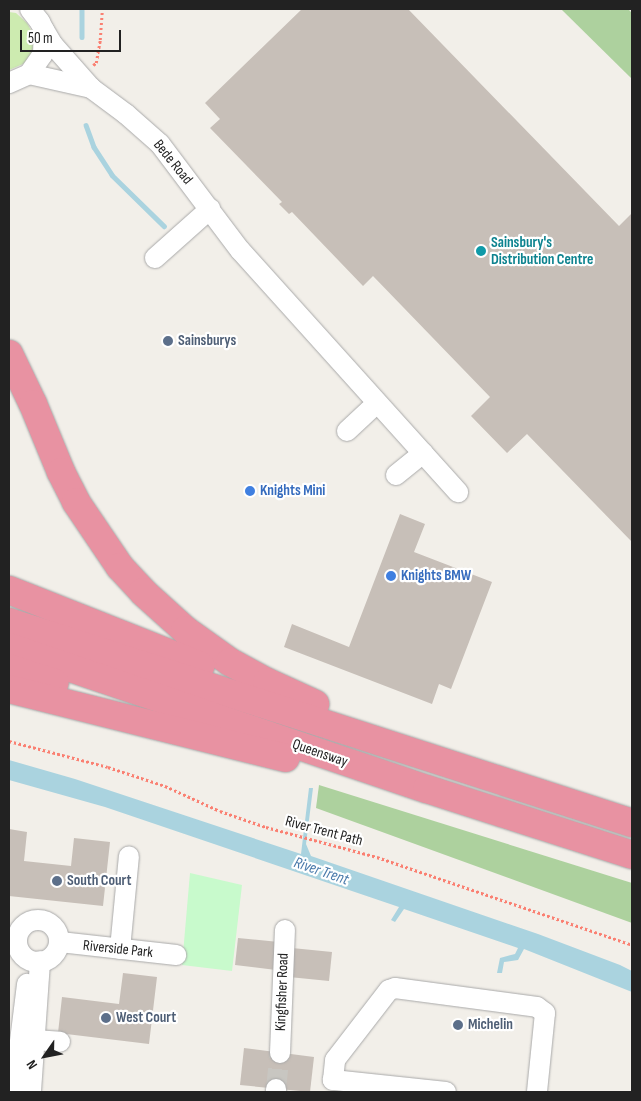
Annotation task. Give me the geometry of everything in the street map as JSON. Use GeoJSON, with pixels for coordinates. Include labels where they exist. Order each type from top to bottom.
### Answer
{"type":"FeatureCollection","features":[{"type":"Feature","properties":{"kind":"highway"},"geometry":{"type":"LineString","coordinates":[[9,354],[76,502],[120,567],[143,592],[185,630],[245,670],[267,682],[447,762]]}},
{"type":"Feature","properties":{"kind":"highway"},"geometry":{"type":"LineString","coordinates":[[9,590],[447,762]]}},
{"type":"Feature","properties":{"kind":"highway","name":"Queensway"},"geometry":{"type":"LineString","coordinates":[[9,622],[632,823]]}},
{"type":"Feature","properties":{"kind":"highway","name":"Queensway"},"geometry":{"type":"LineString","coordinates":[[9,647],[427,789],[632,855]]}},
{"type":"Feature","properties":{"kind":"highway"},"geometry":{"type":"LineString","coordinates":[[9,668],[273,755]]}},
{"type":"Feature","properties":{"kind":"highway"},"geometry":{"type":"LineString","coordinates":[[9,689],[273,755],[427,789]]}},
{"type":"Feature","properties":{"kind":"street","name":"Bede Road"},"geometry":{"type":"LineString","coordinates":[[36,16],[86,82],[160,144],[240,250],[458,492]]}},
{"type":"Feature","properties":{"kind":"street"},"geometry":{"type":"LineString","coordinates":[[15,81],[43,54],[36,16]]}},
{"type":"Feature","properties":{"kind":"street","name":"Bede Road"},"geometry":{"type":"LineString","coordinates":[[15,81],[86,82]]}},
{"type":"Feature","properties":{"kind":"street"},"geometry":{"type":"LineString","coordinates":[[155,258],[210,209]]}},
{"type":"Feature","properties":{"kind":"street"},"geometry":{"type":"LineString","coordinates":[[347,431],[377,403]]}},
{"type":"Feature","properties":{"kind":"street"},"geometry":{"type":"LineString","coordinates":[[396,476],[422,453]]}},
{"type":"Feature","properties":{"kind":"street"},"geometry":{"type":"LineString","coordinates":[[120,950],[129,856]]}},
{"type":"Feature","properties":{"kind":"street"},"geometry":{"type":"LineString","coordinates":[[37,920],[44,920],[55,928],[60,942],[55,954],[35,960],[20,950],[13,936],[24,925],[37,920]]}},
{"type":"Feature","properties":{"kind":"street","name":"Kingfisher Road"},"geometry":{"type":"LineString","coordinates":[[280,1053],[285,930]]}},
{"type":"Feature","properties":{"kind":"street","name":"Riverside Park"},"geometry":{"type":"LineString","coordinates":[[60,942],[176,955]]}},
{"type":"Feature","properties":{"kind":"street"},"geometry":{"type":"LineString","coordinates":[[25,1090],[34,1040],[35,960]]}},
{"type":"Feature","properties":{"kind":"street"},"geometry":{"type":"LineString","coordinates":[[25,1090],[35,960]]}},
{"type":"Feature","properties":{"kind":"street"},"geometry":{"type":"LineString","coordinates":[[446,1092],[333,1080],[335,1060],[389,990],[395,988],[537,1006],[545,1012],[537,1092]]}},
{"type":"Feature","properties":{"kind":"street"},"geometry":{"type":"LineString","coordinates":[[34,1040],[60,1042]]}},
{"type":"Feature","properties":{"kind":"path"},"geometry":{"type":"LineString","coordinates":[[86,82],[96,63],[102,9]]}},
{"type":"Feature","properties":{"kind":"path","name":"River Trent Path"},"geometry":{"type":"LineString","coordinates":[[9,741],[157,783],[220,811],[266,827],[377,857],[632,945]]}},
{"type":"Feature","properties":{"kind":"green space"},"geometry":{"type":"Polygon","coordinates":[[[561,9],[628,9],[632,13],[632,79],[561,9]]]}},
{"type":"Feature","properties":{"kind":"green space"},"geometry":{"type":"Polygon","coordinates":[[[9,12],[16,13],[27,23],[32,32],[34,45],[30,56],[23,64],[9,70],[9,12]]]}},
{"type":"Feature","properties":{"kind":"green space"},"geometry":{"type":"Polygon","coordinates":[[[319,785],[632,883],[632,923],[316,808],[319,785]]]}},
{"type":"Feature","properties":{"kind":"green space"},"geometry":{"type":"Polygon","coordinates":[[[190,873],[242,885],[232,971],[182,965],[190,873]]]}},
{"type":"Feature","properties":{"kind":"water","name":"River Trent"},"geometry":{"type":"Polygon","coordinates":[[[9,760],[75,779],[301,854],[309,788],[313,788],[306,844],[311,856],[538,934],[620,965],[632,971],[632,992],[524,949],[518,960],[504,962],[502,973],[497,973],[500,958],[515,954],[518,948],[404,909],[395,922],[391,920],[399,907],[105,807],[9,780],[9,760]]]}},
{"type":"Feature","properties":{"kind":"building","name":"Sainsbury's Distribution Centre"},"geometry":{"type":"Polygon","coordinates":[[[302,9],[408,9],[619,226],[632,213],[632,542],[527,434],[507,453],[471,416],[490,397],[373,276],[363,286],[292,212],[289,214],[279,204],[282,202],[210,128],[220,119],[205,103],[302,9]]]}},
{"type":"Feature","properties":{"kind":"building"},"geometry":{"type":"Polygon","coordinates":[[[400,514],[425,524],[414,552],[492,582],[451,689],[439,684],[432,704],[284,647],[292,624],[349,647],[400,514]]]}},
{"type":"Feature","properties":{"kind":"building","name":"South Court"},"geometry":{"type":"Polygon","coordinates":[[[9,829],[27,832],[24,861],[71,866],[74,838],[110,842],[103,906],[9,896],[9,829]]]}},
{"type":"Feature","properties":{"kind":"building"},"geometry":{"type":"Polygon","coordinates":[[[238,938],[279,942],[276,970],[235,965],[238,938]]]}},
{"type":"Feature","properties":{"kind":"building"},"geometry":{"type":"Polygon","coordinates":[[[292,948],[332,952],[329,981],[289,977],[292,948]]]}},
{"type":"Feature","properties":{"kind":"building","name":"West Court"},"geometry":{"type":"Polygon","coordinates":[[[123,973],[157,977],[149,1044],[58,1033],[62,997],[119,1004],[123,973]]]}},
{"type":"Feature","properties":{"kind":"building"},"geometry":{"type":"Polygon","coordinates":[[[244,1048],[314,1057],[310,1092],[240,1085],[244,1048]]]}},
{"type":"Feature","properties":{"kind":"waterway"},"geometry":{"type":"LineString","coordinates":[[82,9],[82,37]]}},
{"type":"Feature","properties":{"kind":"waterway"},"geometry":{"type":"LineString","coordinates":[[86,125],[94,147],[112,175],[164,226]]}},
{"type":"Feature","properties":{"kind":"tunnel"},"geometry":{"type":"LineString","coordinates":[[276,1089],[280,1053]]}},
{"type":"Feature","properties":{"kind":"place","name":"Sainsbury's Distribution Centre"},"geometry":{"type":"Point","coordinates":[481,251]}},
{"type":"Feature","properties":{"kind":"place","name":"Sainsburys"},"geometry":{"type":"Point","coordinates":[168,341]}},
{"type":"Feature","properties":{"kind":"place","name":"Knights Mini"},"geometry":{"type":"Point","coordinates":[250,491]}},
{"type":"Feature","properties":{"kind":"place","name":"Knights BMW"},"geometry":{"type":"Point","coordinates":[391,576]}},
{"type":"Feature","properties":{"kind":"place","name":"South Court"},"geometry":{"type":"Point","coordinates":[57,881]}},
{"type":"Feature","properties":{"kind":"place","name":"West Court"},"geometry":{"type":"Point","coordinates":[106,1018]}},
{"type":"Feature","properties":{"kind":"place","name":"Michelin"},"geometry":{"type":"Point","coordinates":[458,1025]}}]}
